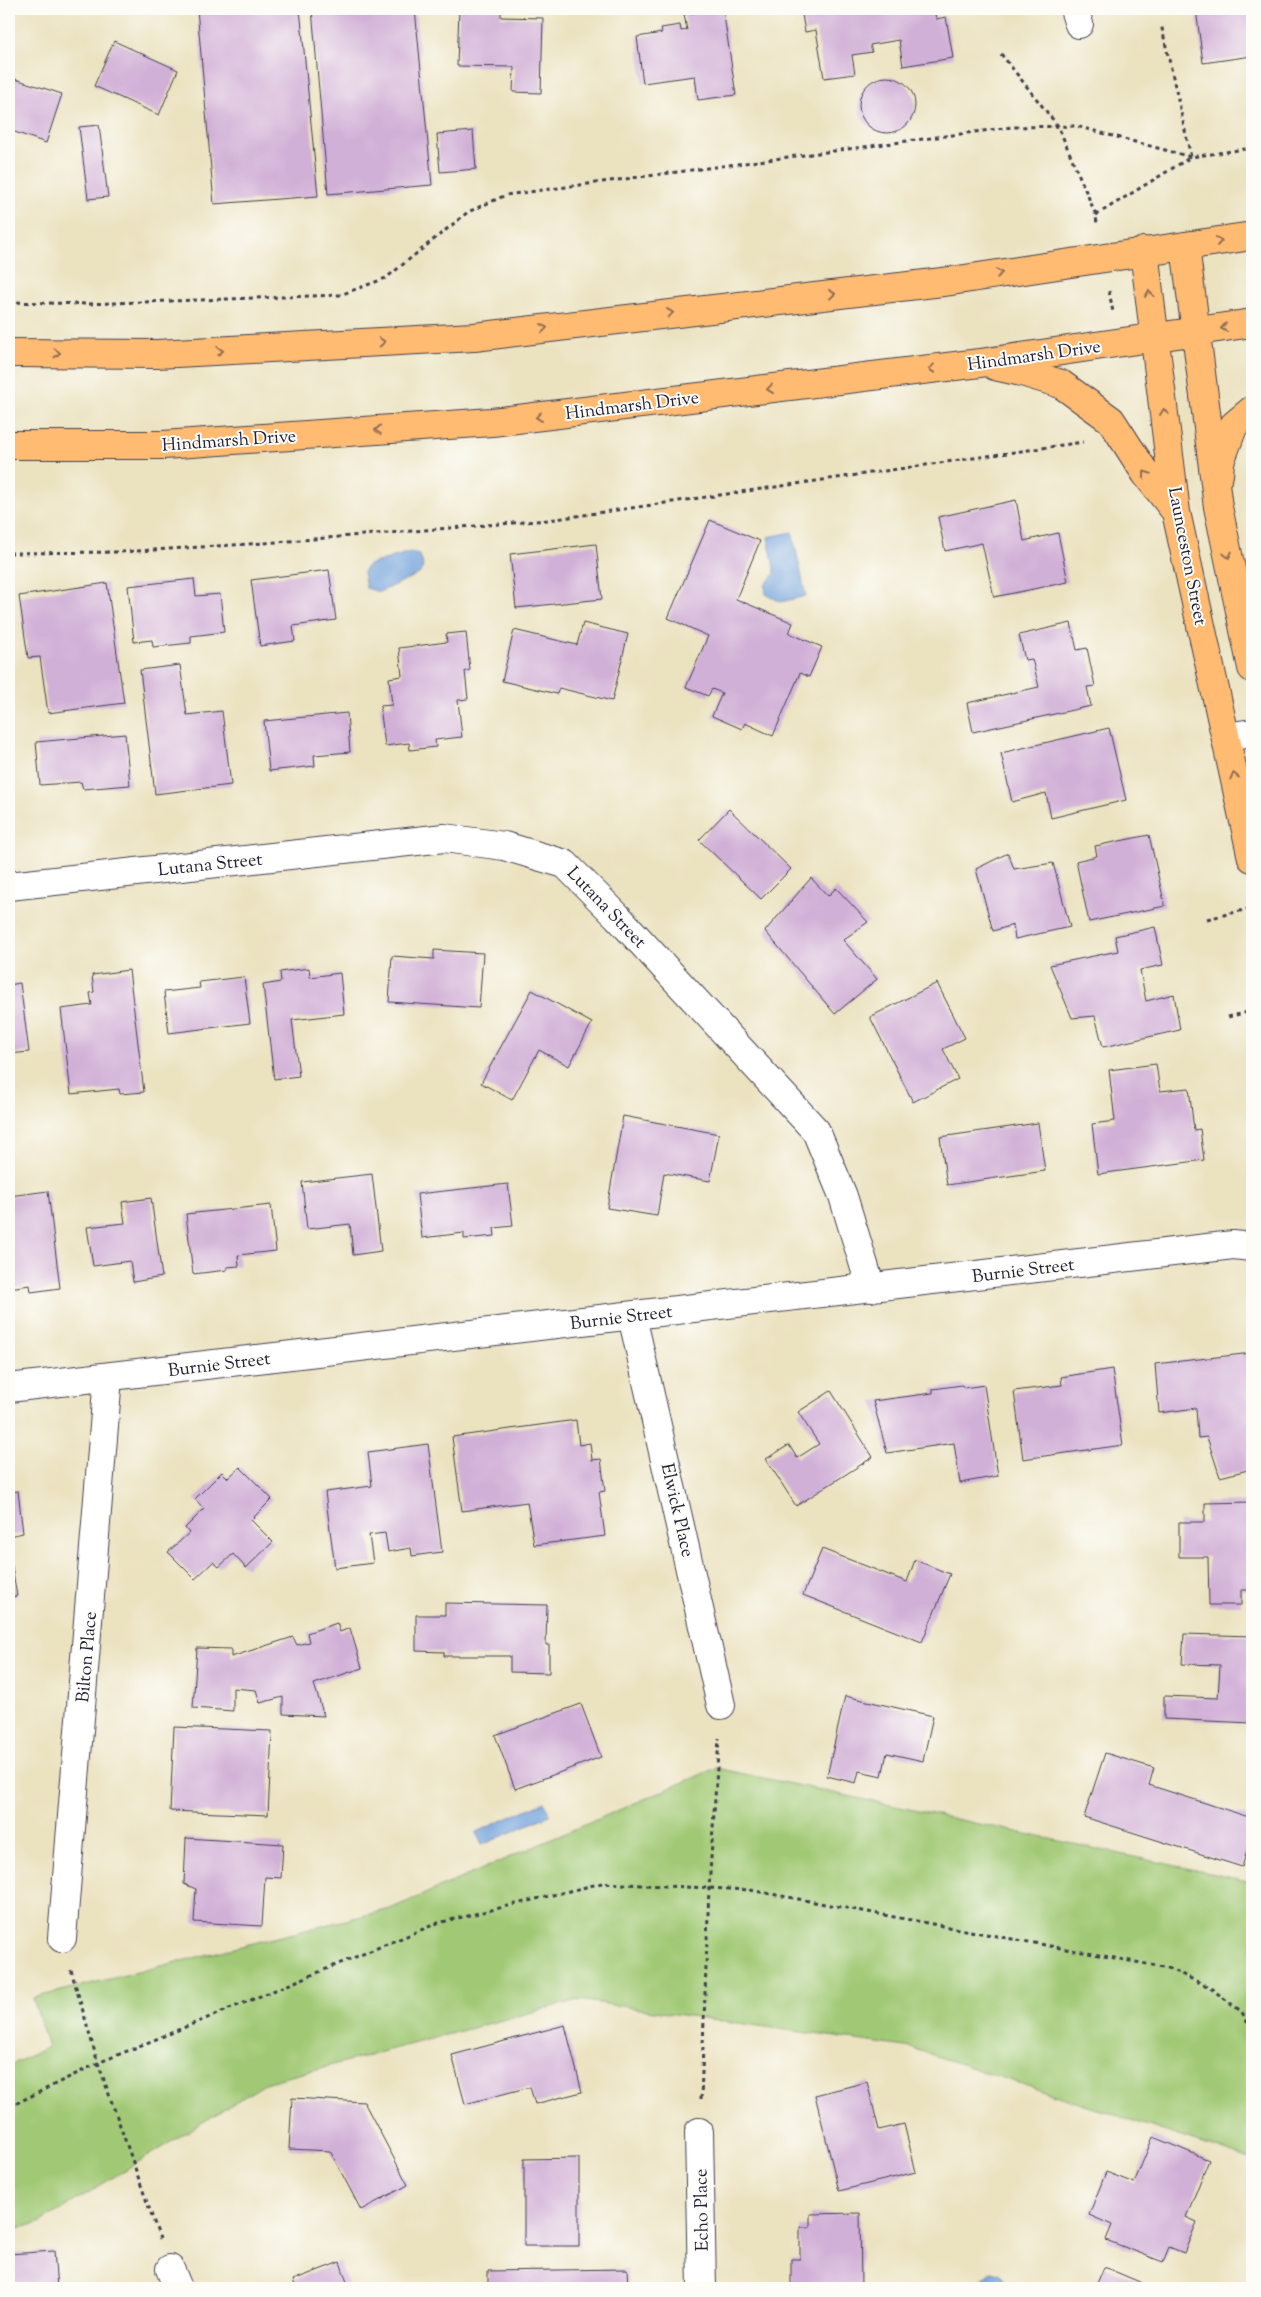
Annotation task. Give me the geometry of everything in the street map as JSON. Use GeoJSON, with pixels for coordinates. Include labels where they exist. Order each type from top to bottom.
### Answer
{"type":"FeatureCollection","features":[{"type":"Feature","properties":{"kind":"main road"},"geometry":{"type":"LineString","coordinates":[[9,353],[157,354],[474,337],[951,281],[1252,236]]}},
{"type":"Feature","properties":{"kind":"main road"},"geometry":{"type":"LineString","coordinates":[[1186,246],[1218,507],[1252,668]]}},
{"type":"Feature","properties":{"kind":"main road","name":"Launceston Street"},"geometry":{"type":"LineString","coordinates":[[1144,251],[1176,512],[1252,858]]}},
{"type":"Feature","properties":{"kind":"main road","name":"Hindmarsh Drive"},"geometry":{"type":"LineString","coordinates":[[9,445],[163,445],[492,422],[980,363],[1252,323]]}},
{"type":"Feature","properties":{"kind":"main road"},"geometry":{"type":"LineString","coordinates":[[980,363],[1022,372],[1061,384],[1111,420],[1146,474],[1176,512]]}},
{"type":"Feature","properties":{"kind":"main road"},"geometry":{"type":"LineString","coordinates":[[1218,507],[1220,462],[1234,426],[1252,410]]}},
{"type":"Feature","properties":{"kind":"street"},"geometry":{"type":"LineString","coordinates":[[1226,737],[1252,733]]}},
{"type":"Feature","properties":{"kind":"street","name":"Lutana Street"},"geometry":{"type":"LineString","coordinates":[[9,886],[444,838],[504,846],[565,864],[617,916],[816,1131],[843,1196],[871,1288]]}},
{"type":"Feature","properties":{"kind":"street","name":"Burnie Street"},"geometry":{"type":"LineString","coordinates":[[9,1388],[1246,1243]]}},
{"type":"Feature","properties":{"kind":"street","name":"Elwick Place"},"geometry":{"type":"LineString","coordinates":[[632,1316],[721,1705]]}},
{"type":"Feature","properties":{"kind":"street","name":"Bilton Place"},"geometry":{"type":"LineString","coordinates":[[62,1938],[108,1377]]}},
{"type":"Feature","properties":{"kind":"street","name":"Echo Place"},"geometry":{"type":"LineString","coordinates":[[699,2132],[702,2288]]}},
{"type":"Feature","properties":{"kind":"path"},"geometry":{"type":"LineString","coordinates":[[1161,24],[1191,157]]}},
{"type":"Feature","properties":{"kind":"path"},"geometry":{"type":"LineString","coordinates":[[1001,54],[1058,126],[1096,215],[1191,157],[1252,148]]}},
{"type":"Feature","properties":{"kind":"path"},"geometry":{"type":"LineString","coordinates":[[9,302],[86,304],[340,295],[386,278],[468,212],[506,195],[1012,126],[1076,126],[1191,157]]}},
{"type":"Feature","properties":{"kind":"path"},"geometry":{"type":"LineString","coordinates":[[9,553],[119,552],[235,545],[549,520],[1091,441]]}},
{"type":"Feature","properties":{"kind":"path"},"geometry":{"type":"LineString","coordinates":[[1207,919],[1252,908]]}},
{"type":"Feature","properties":{"kind":"path"},"geometry":{"type":"LineString","coordinates":[[1228,1017],[1252,1011]]}},
{"type":"Feature","properties":{"kind":"path"},"geometry":{"type":"LineString","coordinates":[[699,2132],[709,1888],[721,1705]]}},
{"type":"Feature","properties":{"kind":"path"},"geometry":{"type":"LineString","coordinates":[[9,2107],[98,2063],[438,1923],[602,1883],[750,1890],[1168,1968],[1209,1988],[1242,2012],[1252,2032]]}},
{"type":"Feature","properties":{"kind":"path"},"geometry":{"type":"LineString","coordinates":[[62,1938],[98,2063],[174,2278]]}},
{"type":"Feature","properties":{"kind":"green space"},"geometry":{"type":"Polygon","coordinates":[[[716,1768],[1252,1882],[1252,2160],[912,2048],[578,2000],[268,2082],[39,2223],[9,2231],[9,2066],[48,2047],[33,1998],[390,1909],[716,1768]]]}},
{"type":"Feature","properties":{"kind":"water"},"geometry":{"type":"Polygon","coordinates":[[[792,532],[806,596],[781,602],[766,594],[765,585],[775,573],[768,537],[792,532]]]}},
{"type":"Feature","properties":{"kind":"water"},"geometry":{"type":"Polygon","coordinates":[[[410,552],[419,554],[422,560],[423,567],[419,574],[379,592],[366,588],[363,572],[368,565],[410,552]]]}},
{"type":"Feature","properties":{"kind":"water"},"geometry":{"type":"Polygon","coordinates":[[[544,1802],[550,1815],[482,1845],[476,1832],[544,1802]]]}},
{"type":"Feature","properties":{"kind":"water"},"geometry":{"type":"Polygon","coordinates":[[[991,2272],[999,2274],[1013,2288],[983,2288],[984,2277],[991,2272]]]}},
{"type":"Feature","properties":{"kind":"building"},"geometry":{"type":"Polygon","coordinates":[[[197,9],[300,9],[318,196],[214,204],[197,9]]]}},
{"type":"Feature","properties":{"kind":"building"},"geometry":{"type":"Polygon","coordinates":[[[312,9],[415,9],[432,185],[328,194],[312,9]]]}},
{"type":"Feature","properties":{"kind":"building"},"geometry":{"type":"Polygon","coordinates":[[[459,9],[501,9],[501,17],[543,18],[541,93],[513,92],[514,67],[457,66],[459,9]]]}},
{"type":"Feature","properties":{"kind":"building"},"geometry":{"type":"Polygon","coordinates":[[[723,9],[736,95],[698,100],[695,76],[643,83],[637,37],[662,33],[661,28],[680,25],[681,31],[687,30],[684,14],[723,9]]]}},
{"type":"Feature","properties":{"kind":"building"},"geometry":{"type":"Polygon","coordinates":[[[801,9],[934,9],[936,19],[946,17],[953,58],[903,66],[899,40],[870,45],[872,52],[852,55],[855,74],[824,78],[816,30],[805,32],[801,9]]]}},
{"type":"Feature","properties":{"kind":"building"},"geometry":{"type":"Polygon","coordinates":[[[1196,9],[1252,9],[1252,56],[1203,63],[1196,9]]]}},
{"type":"Feature","properties":{"kind":"building"},"geometry":{"type":"Polygon","coordinates":[[[114,41],[178,70],[159,115],[94,86],[114,41]]]}},
{"type":"Feature","properties":{"kind":"building"},"geometry":{"type":"Polygon","coordinates":[[[9,77],[62,94],[46,143],[9,130],[9,77]]]}},
{"type":"Feature","properties":{"kind":"building"},"geometry":{"type":"Polygon","coordinates":[[[882,77],[892,77],[907,85],[913,94],[915,105],[913,116],[907,125],[892,133],[882,133],[871,128],[864,121],[859,110],[859,100],[864,89],[871,82],[882,77]]]}},
{"type":"Feature","properties":{"kind":"building"},"geometry":{"type":"Polygon","coordinates":[[[99,125],[108,197],[88,199],[79,127],[99,125]]]}},
{"type":"Feature","properties":{"kind":"building"},"geometry":{"type":"Polygon","coordinates":[[[473,131],[476,169],[440,172],[437,134],[473,131]]]}},
{"type":"Feature","properties":{"kind":"building"},"geometry":{"type":"Polygon","coordinates":[[[1016,500],[1024,541],[1058,533],[1068,582],[994,597],[982,543],[945,551],[938,517],[1016,500]]]}},
{"type":"Feature","properties":{"kind":"building"},"geometry":{"type":"Polygon","coordinates":[[[710,520],[760,541],[736,599],[793,623],[789,633],[822,647],[809,677],[800,673],[773,736],[745,723],[742,729],[712,716],[722,693],[712,689],[708,696],[686,687],[708,636],[668,618],[710,520]]]}},
{"type":"Feature","properties":{"kind":"building"},"geometry":{"type":"Polygon","coordinates":[[[596,544],[602,599],[516,608],[510,554],[596,544]]]}},
{"type":"Feature","properties":{"kind":"building"},"geometry":{"type":"Polygon","coordinates":[[[329,570],[336,620],[293,626],[295,641],[260,646],[251,580],[329,570]]]}},
{"type":"Feature","properties":{"kind":"building"},"geometry":{"type":"Polygon","coordinates":[[[194,579],[196,596],[220,594],[224,632],[191,636],[191,643],[153,647],[152,640],[134,642],[128,586],[194,579]]]}},
{"type":"Feature","properties":{"kind":"building"},"geometry":{"type":"Polygon","coordinates":[[[107,583],[124,703],[48,713],[40,657],[28,658],[19,596],[107,583]]]}},
{"type":"Feature","properties":{"kind":"building"},"geometry":{"type":"Polygon","coordinates":[[[583,623],[628,634],[612,701],[559,688],[557,694],[502,681],[514,630],[577,645],[583,623]]]}},
{"type":"Feature","properties":{"kind":"building"},"geometry":{"type":"Polygon","coordinates":[[[1071,623],[1077,650],[1087,648],[1095,686],[1087,687],[1091,706],[973,732],[967,703],[1039,687],[1032,659],[1025,660],[1019,635],[1071,623]]]}},
{"type":"Feature","properties":{"kind":"building"},"geometry":{"type":"Polygon","coordinates":[[[466,632],[470,670],[465,671],[468,699],[458,700],[462,737],[435,740],[436,747],[410,750],[409,743],[385,746],[380,706],[392,705],[389,678],[402,676],[399,648],[447,642],[446,634],[466,632]]]}},
{"type":"Feature","properties":{"kind":"building"},"geometry":{"type":"Polygon","coordinates":[[[180,665],[187,715],[222,711],[231,785],[155,794],[140,670],[180,665]]]}},
{"type":"Feature","properties":{"kind":"building"},"geometry":{"type":"Polygon","coordinates":[[[347,713],[350,752],[314,755],[315,766],[269,771],[264,721],[347,713]]]}},
{"type":"Feature","properties":{"kind":"building"},"geometry":{"type":"Polygon","coordinates":[[[1109,728],[1126,800],[1051,818],[1046,793],[1012,802],[1001,753],[1109,728]]]}},
{"type":"Feature","properties":{"kind":"building"},"geometry":{"type":"Polygon","coordinates":[[[125,734],[130,785],[83,789],[81,782],[40,785],[36,742],[125,734]]]}},
{"type":"Feature","properties":{"kind":"building"},"geometry":{"type":"Polygon","coordinates":[[[729,809],[791,869],[761,899],[699,840],[729,809]]]}},
{"type":"Feature","properties":{"kind":"building"},"geometry":{"type":"Polygon","coordinates":[[[1149,835],[1165,906],[1089,922],[1076,861],[1097,856],[1095,846],[1149,835]]]}},
{"type":"Feature","properties":{"kind":"building"},"geometry":{"type":"Polygon","coordinates":[[[1008,853],[1014,869],[1053,863],[1070,927],[1015,939],[1013,925],[993,931],[976,869],[1008,853]]]}},
{"type":"Feature","properties":{"kind":"building"},"geometry":{"type":"Polygon","coordinates":[[[811,878],[828,896],[836,888],[868,922],[843,940],[877,979],[835,1014],[765,931],[811,878]]]}},
{"type":"Feature","properties":{"kind":"building"},"geometry":{"type":"Polygon","coordinates":[[[1155,927],[1163,965],[1140,970],[1146,1001],[1174,994],[1180,1030],[1103,1047],[1095,1016],[1072,1018],[1050,965],[1118,951],[1115,936],[1155,927]]]}},
{"type":"Feature","properties":{"kind":"building"},"geometry":{"type":"Polygon","coordinates":[[[434,950],[483,953],[479,1008],[389,1002],[392,956],[434,959],[434,950]]]}},
{"type":"Feature","properties":{"kind":"building"},"geometry":{"type":"Polygon","coordinates":[[[309,968],[310,977],[340,973],[344,1014],[292,1020],[299,1076],[274,1079],[263,985],[281,982],[280,972],[309,968]]]}},
{"type":"Feature","properties":{"kind":"building"},"geometry":{"type":"Polygon","coordinates":[[[129,970],[144,1092],[120,1094],[119,1089],[71,1094],[61,1009],[92,1005],[90,993],[94,992],[92,975],[129,970]]]}},
{"type":"Feature","properties":{"kind":"building"},"geometry":{"type":"Polygon","coordinates":[[[244,977],[250,1023],[169,1033],[164,992],[200,988],[199,982],[244,977]]]}},
{"type":"Feature","properties":{"kind":"building"},"geometry":{"type":"Polygon","coordinates":[[[20,983],[29,1052],[9,1054],[9,985],[20,983]]]}},
{"type":"Feature","properties":{"kind":"building"},"geometry":{"type":"Polygon","coordinates":[[[937,983],[965,1038],[943,1049],[958,1079],[913,1102],[870,1017],[937,983]]]}},
{"type":"Feature","properties":{"kind":"building"},"geometry":{"type":"Polygon","coordinates":[[[532,990],[592,1023],[569,1066],[539,1050],[512,1100],[481,1083],[532,990]]]}},
{"type":"Feature","properties":{"kind":"building"},"geometry":{"type":"Polygon","coordinates":[[[1156,1064],[1160,1091],[1189,1088],[1194,1130],[1200,1129],[1204,1160],[1098,1174],[1092,1124],[1115,1121],[1109,1070],[1156,1064]]]}},
{"type":"Feature","properties":{"kind":"building"},"geometry":{"type":"Polygon","coordinates":[[[623,1116],[719,1134],[710,1181],[664,1173],[657,1216],[607,1208],[623,1116]]]}},
{"type":"Feature","properties":{"kind":"building"},"geometry":{"type":"Polygon","coordinates":[[[1038,1123],[1045,1171],[947,1185],[940,1137],[1038,1123]]]}},
{"type":"Feature","properties":{"kind":"building"},"geometry":{"type":"Polygon","coordinates":[[[372,1174],[381,1251],[353,1255],[350,1224],[307,1229],[302,1182],[372,1174]]]}},
{"type":"Feature","properties":{"kind":"building"},"geometry":{"type":"Polygon","coordinates":[[[508,1184],[513,1226],[494,1228],[495,1236],[464,1239],[464,1233],[422,1238],[417,1194],[508,1184]]]}},
{"type":"Feature","properties":{"kind":"building"},"geometry":{"type":"Polygon","coordinates":[[[48,1191],[60,1288],[31,1292],[30,1285],[9,1288],[9,1196],[48,1191]]]}},
{"type":"Feature","properties":{"kind":"building"},"geometry":{"type":"Polygon","coordinates":[[[151,1198],[162,1277],[133,1282],[130,1261],[93,1266],[87,1227],[125,1223],[122,1202],[151,1198]]]}},
{"type":"Feature","properties":{"kind":"building"},"geometry":{"type":"Polygon","coordinates":[[[271,1205],[276,1251],[238,1255],[239,1266],[227,1267],[227,1270],[193,1274],[186,1214],[271,1205]]]}},
{"type":"Feature","properties":{"kind":"building"},"geometry":{"type":"Polygon","coordinates":[[[1252,1353],[1252,1469],[1220,1477],[1207,1437],[1198,1438],[1196,1408],[1159,1413],[1155,1364],[1252,1353]]]}},
{"type":"Feature","properties":{"kind":"building"},"geometry":{"type":"Polygon","coordinates":[[[1112,1369],[1123,1445],[1023,1459],[1014,1391],[1062,1385],[1061,1377],[1112,1369]]]}},
{"type":"Feature","properties":{"kind":"building"},"geometry":{"type":"Polygon","coordinates":[[[962,1385],[964,1388],[984,1385],[998,1476],[960,1483],[954,1443],[887,1453],[873,1401],[933,1393],[933,1389],[962,1385]]]}},
{"type":"Feature","properties":{"kind":"building"},"geometry":{"type":"Polygon","coordinates":[[[831,1391],[873,1457],[796,1506],[766,1459],[789,1445],[797,1458],[819,1444],[798,1412],[831,1391]]]}},
{"type":"Feature","properties":{"kind":"building"},"geometry":{"type":"Polygon","coordinates":[[[576,1420],[579,1445],[590,1443],[592,1460],[601,1459],[605,1491],[599,1492],[605,1536],[534,1545],[527,1502],[462,1511],[452,1437],[576,1420]]]}},
{"type":"Feature","properties":{"kind":"building"},"geometry":{"type":"Polygon","coordinates":[[[428,1444],[442,1552],[412,1556],[411,1548],[388,1552],[385,1533],[369,1535],[373,1563],[335,1568],[325,1492],[372,1486],[368,1452],[428,1444]]]}},
{"type":"Feature","properties":{"kind":"building"},"geometry":{"type":"Polygon","coordinates":[[[240,1467],[272,1499],[251,1520],[273,1542],[246,1568],[233,1554],[219,1567],[213,1562],[195,1579],[168,1552],[189,1533],[185,1528],[204,1509],[195,1499],[222,1472],[228,1478],[240,1467]]]}},
{"type":"Feature","properties":{"kind":"building"},"geometry":{"type":"Polygon","coordinates":[[[18,1491],[23,1533],[9,1536],[9,1492],[18,1491]]]}},
{"type":"Feature","properties":{"kind":"building"},"geometry":{"type":"Polygon","coordinates":[[[1252,1502],[1252,1590],[1241,1590],[1241,1605],[1209,1605],[1208,1557],[1179,1557],[1179,1522],[1205,1522],[1205,1503],[1252,1502]]]}},
{"type":"Feature","properties":{"kind":"building"},"geometry":{"type":"Polygon","coordinates":[[[822,1549],[907,1582],[915,1560],[950,1574],[922,1642],[803,1595],[822,1549]]]}},
{"type":"Feature","properties":{"kind":"building"},"geometry":{"type":"Polygon","coordinates":[[[9,1550],[17,1596],[9,1597],[9,1550]]]}},
{"type":"Feature","properties":{"kind":"building"},"geometry":{"type":"Polygon","coordinates":[[[445,1603],[547,1605],[546,1645],[549,1645],[549,1673],[510,1672],[510,1656],[444,1656],[444,1652],[416,1651],[416,1615],[445,1615],[445,1603]]]}},
{"type":"Feature","properties":{"kind":"building"},"geometry":{"type":"Polygon","coordinates":[[[337,1623],[340,1632],[350,1628],[362,1668],[314,1684],[324,1716],[283,1714],[283,1697],[260,1703],[256,1690],[233,1688],[233,1711],[193,1708],[197,1648],[231,1649],[231,1657],[293,1637],[297,1645],[309,1642],[307,1633],[337,1623]]]}},
{"type":"Feature","properties":{"kind":"building"},"geometry":{"type":"Polygon","coordinates":[[[1184,1634],[1252,1636],[1252,1723],[1164,1719],[1164,1696],[1218,1698],[1220,1665],[1182,1664],[1184,1634]]]}},
{"type":"Feature","properties":{"kind":"building"},"geometry":{"type":"Polygon","coordinates":[[[845,1696],[933,1716],[923,1761],[887,1753],[882,1776],[859,1771],[856,1783],[827,1776],[845,1696]]]}},
{"type":"Feature","properties":{"kind":"building"},"geometry":{"type":"Polygon","coordinates":[[[581,1704],[601,1757],[515,1789],[495,1735],[581,1704]]]}},
{"type":"Feature","properties":{"kind":"building"},"geometry":{"type":"Polygon","coordinates":[[[174,1727],[272,1731],[268,1815],[170,1811],[174,1727]]]}},
{"type":"Feature","properties":{"kind":"building"},"geometry":{"type":"Polygon","coordinates":[[[1105,1753],[1154,1768],[1149,1785],[1252,1818],[1252,1834],[1242,1867],[1084,1817],[1105,1753]]]}},
{"type":"Feature","properties":{"kind":"building"},"geometry":{"type":"Polygon","coordinates":[[[186,1838],[283,1844],[281,1878],[265,1877],[262,1926],[194,1922],[196,1889],[184,1884],[186,1838]]]}},
{"type":"Feature","properties":{"kind":"building"},"geometry":{"type":"Polygon","coordinates":[[[565,2025],[582,2092],[535,2104],[530,2087],[465,2104],[452,2055],[565,2025]]]}},
{"type":"Feature","properties":{"kind":"building"},"geometry":{"type":"Polygon","coordinates":[[[867,2082],[879,2130],[904,2124],[916,2172],[839,2191],[815,2095],[867,2082]]]}},
{"type":"Feature","properties":{"kind":"building"},"geometry":{"type":"Polygon","coordinates":[[[292,2098],[364,2102],[408,2185],[361,2210],[330,2151],[289,2149],[292,2098]]]}},
{"type":"Feature","properties":{"kind":"building"},"geometry":{"type":"Polygon","coordinates":[[[1153,2137],[1209,2160],[1186,2217],[1197,2222],[1184,2253],[1169,2247],[1163,2262],[1106,2240],[1112,2225],[1089,2215],[1106,2172],[1134,2183],[1153,2137]]]}},
{"type":"Feature","properties":{"kind":"building"},"geometry":{"type":"Polygon","coordinates":[[[579,2158],[579,2246],[524,2246],[524,2159],[579,2158]]]}},
{"type":"Feature","properties":{"kind":"building"},"geometry":{"type":"Polygon","coordinates":[[[860,2213],[861,2288],[791,2288],[791,2259],[800,2259],[800,2227],[810,2227],[810,2214],[860,2213]]]}},
{"type":"Feature","properties":{"kind":"building"},"geometry":{"type":"Polygon","coordinates":[[[54,2251],[57,2288],[9,2288],[9,2254],[54,2251]]]}},
{"type":"Feature","properties":{"kind":"building"},"geometry":{"type":"Polygon","coordinates":[[[340,2262],[349,2288],[296,2288],[293,2280],[340,2262]]]}},
{"type":"Feature","properties":{"kind":"building"},"geometry":{"type":"Polygon","coordinates":[[[1104,2267],[1154,2288],[1095,2288],[1104,2267]]]}},
{"type":"Feature","properties":{"kind":"building"},"geometry":{"type":"Polygon","coordinates":[[[627,2269],[628,2288],[488,2288],[488,2271],[627,2269]]]}}]}
